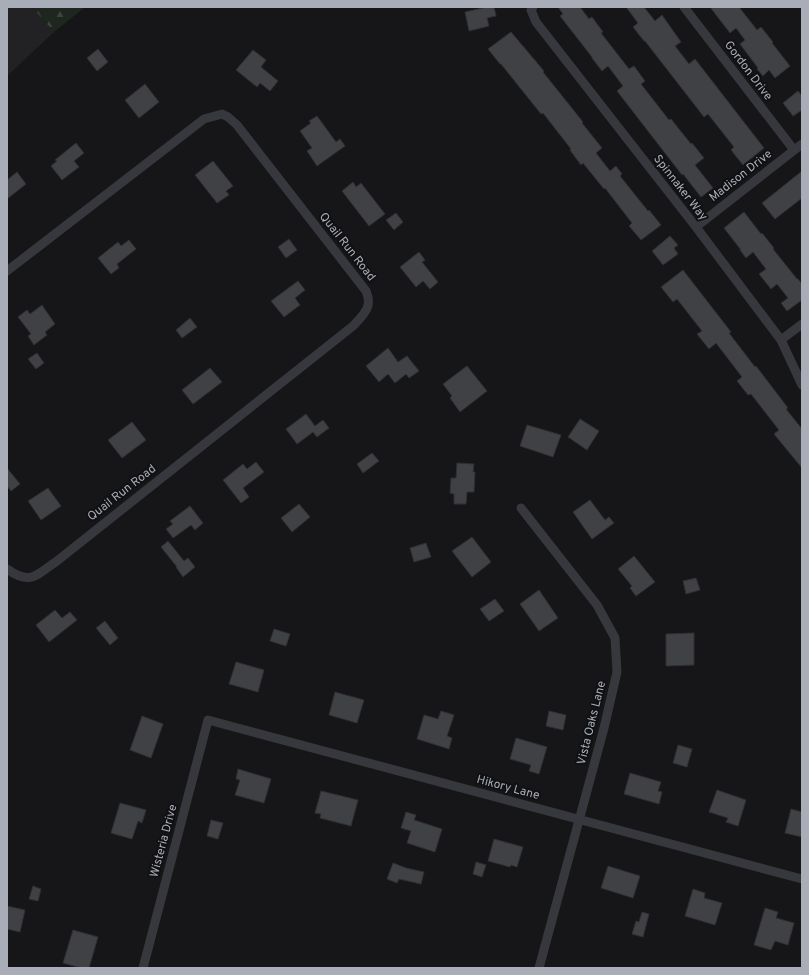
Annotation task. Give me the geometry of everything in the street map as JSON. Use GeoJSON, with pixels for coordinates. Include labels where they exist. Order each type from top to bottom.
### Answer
{"type":"FeatureCollection","features":[{"type":"Feature","properties":{"kind":"street","name":"Gordon Drive"},"geometry":{"type":"LineString","coordinates":[[684,7],[794,150]]}},
{"type":"Feature","properties":{"kind":"street","name":"Spinnaker Way"},"geometry":{"type":"LineString","coordinates":[[532,9],[536,22],[696,227],[781,340],[802,385]]}},
{"type":"Feature","properties":{"kind":"street","name":"Quail Run Road"},"geometry":{"type":"LineString","coordinates":[[7,271],[204,118],[222,114],[237,125],[366,291],[368,298],[368,306],[353,326],[57,561],[33,577],[24,578],[15,575],[7,569]]}},
{"type":"Feature","properties":{"kind":"street","name":"Madison Drive"},"geometry":{"type":"LineString","coordinates":[[696,227],[802,144]]}},
{"type":"Feature","properties":{"kind":"street"},"geometry":{"type":"LineString","coordinates":[[781,340],[802,324]]}},
{"type":"Feature","properties":{"kind":"street","name":"Vista Oaks Lane"},"geometry":{"type":"LineString","coordinates":[[521,508],[597,605],[615,638],[617,672],[604,728],[539,968]]}},
{"type":"Feature","properties":{"kind":"street","name":"Hikory Lane"},"geometry":{"type":"LineString","coordinates":[[208,720],[802,879]]}},
{"type":"Feature","properties":{"kind":"street","name":"Wisteria Drive"},"geometry":{"type":"LineString","coordinates":[[143,968],[208,720]]}},
{"type":"Feature","properties":{"kind":"shaded area"},"geometry":{"type":"Polygon","coordinates":[[[7,7],[32,7],[54,32],[7,76],[7,7]]]}},
{"type":"Feature","properties":{"kind":"green space"},"geometry":{"type":"Polygon","coordinates":[[[32,7],[85,7],[54,32],[32,7]]]}},
{"type":"Feature","properties":{"kind":"building"},"geometry":{"type":"Polygon","coordinates":[[[494,7],[496,16],[487,18],[489,26],[469,31],[465,12],[494,7]]]}},
{"type":"Feature","properties":{"kind":"building"},"geometry":{"type":"Polygon","coordinates":[[[558,7],[580,7],[589,19],[592,17],[603,32],[601,33],[629,69],[634,66],[645,81],[641,84],[669,120],[671,119],[704,158],[695,165],[713,188],[701,197],[683,174],[682,175],[617,91],[623,86],[608,66],[602,71],[560,16],[563,14],[558,7]]]}},
{"type":"Feature","properties":{"kind":"building"},"geometry":{"type":"Polygon","coordinates":[[[626,7],[644,7],[655,21],[662,15],[681,42],[675,46],[689,64],[695,59],[764,148],[743,165],[731,150],[734,147],[708,114],[704,117],[633,27],[638,23],[626,7]]]}},
{"type":"Feature","properties":{"kind":"building"},"geometry":{"type":"Polygon","coordinates":[[[710,7],[739,7],[757,30],[761,27],[790,66],[775,78],[769,70],[763,76],[740,44],[745,40],[736,28],[730,33],[710,7]]]}},
{"type":"Feature","properties":{"kind":"building"},"geometry":{"type":"Polygon","coordinates":[[[511,32],[544,71],[543,72],[602,148],[596,153],[610,171],[616,166],[622,174],[620,176],[661,225],[641,240],[629,226],[632,223],[605,188],[604,189],[583,163],[581,165],[570,150],[571,149],[543,113],[541,114],[488,49],[511,32]]]}},
{"type":"Feature","properties":{"kind":"building"},"geometry":{"type":"Polygon","coordinates":[[[98,49],[108,62],[97,71],[87,58],[98,49]]]}},
{"type":"Feature","properties":{"kind":"building"},"geometry":{"type":"Polygon","coordinates":[[[253,50],[266,60],[261,67],[278,81],[270,91],[260,83],[257,87],[236,70],[253,50]]]}},
{"type":"Feature","properties":{"kind":"building"},"geometry":{"type":"Polygon","coordinates":[[[145,84],[159,102],[139,118],[125,100],[145,84]]]}},
{"type":"Feature","properties":{"kind":"building"},"geometry":{"type":"Polygon","coordinates":[[[798,91],[802,96],[802,110],[793,116],[783,103],[798,91]]]}},
{"type":"Feature","properties":{"kind":"building"},"geometry":{"type":"Polygon","coordinates":[[[317,116],[336,142],[340,139],[345,146],[317,166],[307,151],[312,148],[300,131],[311,123],[309,121],[317,116]]]}},
{"type":"Feature","properties":{"kind":"building"},"geometry":{"type":"Polygon","coordinates":[[[76,143],[84,153],[74,161],[79,167],[62,180],[51,166],[57,161],[55,160],[76,143]]]}},
{"type":"Feature","properties":{"kind":"building"},"geometry":{"type":"Polygon","coordinates":[[[213,161],[233,186],[226,191],[229,195],[217,203],[195,175],[213,161]]]}},
{"type":"Feature","properties":{"kind":"building"},"geometry":{"type":"Polygon","coordinates":[[[802,171],[802,198],[775,219],[762,203],[802,171]]]}},
{"type":"Feature","properties":{"kind":"building"},"geometry":{"type":"Polygon","coordinates":[[[17,172],[26,184],[7,199],[7,180],[17,172]]]}},
{"type":"Feature","properties":{"kind":"building"},"geometry":{"type":"Polygon","coordinates":[[[353,182],[356,187],[361,183],[385,214],[369,226],[342,191],[353,182]]]}},
{"type":"Feature","properties":{"kind":"building"},"geometry":{"type":"Polygon","coordinates":[[[744,212],[802,284],[802,300],[787,311],[781,303],[788,298],[777,284],[771,289],[759,274],[766,269],[753,252],[746,258],[724,228],[744,212]]]}},
{"type":"Feature","properties":{"kind":"building"},"geometry":{"type":"Polygon","coordinates":[[[396,213],[403,222],[394,230],[386,220],[396,213]]]}},
{"type":"Feature","properties":{"kind":"building"},"geometry":{"type":"Polygon","coordinates":[[[670,236],[678,245],[674,248],[678,254],[663,265],[652,251],[670,236]]]}},
{"type":"Feature","properties":{"kind":"building"},"geometry":{"type":"Polygon","coordinates":[[[289,239],[297,250],[286,258],[278,247],[289,239]]]}},
{"type":"Feature","properties":{"kind":"building"},"geometry":{"type":"Polygon","coordinates":[[[129,240],[136,249],[117,264],[119,268],[111,274],[98,258],[118,242],[121,246],[129,240]]]}},
{"type":"Feature","properties":{"kind":"building"},"geometry":{"type":"Polygon","coordinates":[[[419,252],[425,260],[422,262],[438,282],[430,289],[423,281],[416,287],[400,267],[419,252]]]}},
{"type":"Feature","properties":{"kind":"building"},"geometry":{"type":"Polygon","coordinates":[[[683,270],[731,332],[729,333],[788,408],[786,409],[802,429],[802,468],[774,434],[779,430],[751,394],[748,395],[737,381],[742,377],[716,343],[709,349],[697,334],[702,331],[677,299],[673,302],[661,287],[683,270]]]}},
{"type":"Feature","properties":{"kind":"building"},"geometry":{"type":"Polygon","coordinates":[[[298,281],[305,290],[295,298],[300,305],[284,317],[271,301],[298,281]]]}},
{"type":"Feature","properties":{"kind":"building"},"geometry":{"type":"Polygon","coordinates":[[[42,305],[55,324],[45,332],[47,335],[34,345],[28,336],[31,334],[18,317],[27,310],[30,314],[42,305]]]}},
{"type":"Feature","properties":{"kind":"building"},"geometry":{"type":"Polygon","coordinates":[[[190,318],[197,327],[182,338],[176,330],[190,318]]]}},
{"type":"Feature","properties":{"kind":"building"},"geometry":{"type":"Polygon","coordinates":[[[388,348],[398,362],[407,356],[419,371],[409,378],[406,374],[395,383],[388,374],[379,382],[366,366],[388,348]]]}},
{"type":"Feature","properties":{"kind":"building"},"geometry":{"type":"Polygon","coordinates":[[[37,353],[44,363],[36,369],[28,359],[37,353]]]}},
{"type":"Feature","properties":{"kind":"building"},"geometry":{"type":"Polygon","coordinates":[[[467,366],[487,391],[460,412],[450,398],[452,396],[443,384],[467,366]]]}},
{"type":"Feature","properties":{"kind":"building"},"geometry":{"type":"Polygon","coordinates":[[[210,368],[222,382],[193,404],[182,390],[210,368]]]}},
{"type":"Feature","properties":{"kind":"building"},"geometry":{"type":"Polygon","coordinates":[[[306,414],[315,426],[323,420],[329,428],[317,437],[313,432],[297,444],[286,429],[306,414]]]}},
{"type":"Feature","properties":{"kind":"building"},"geometry":{"type":"Polygon","coordinates":[[[580,419],[599,431],[587,450],[568,437],[580,419]]]}},
{"type":"Feature","properties":{"kind":"building"},"geometry":{"type":"Polygon","coordinates":[[[132,422],[146,440],[122,458],[108,440],[132,422]]]}},
{"type":"Feature","properties":{"kind":"building"},"geometry":{"type":"Polygon","coordinates":[[[527,425],[561,435],[553,457],[520,446],[527,425]]]}},
{"type":"Feature","properties":{"kind":"building"},"geometry":{"type":"Polygon","coordinates":[[[372,453],[379,461],[363,473],[357,464],[372,453]]]}},
{"type":"Feature","properties":{"kind":"building"},"geometry":{"type":"Polygon","coordinates":[[[256,462],[264,472],[243,488],[249,497],[241,503],[223,480],[243,464],[247,469],[256,462]]]}},
{"type":"Feature","properties":{"kind":"building"},"geometry":{"type":"Polygon","coordinates":[[[457,463],[474,464],[474,492],[467,492],[466,504],[454,504],[454,494],[450,493],[451,478],[456,478],[457,463]]]}},
{"type":"Feature","properties":{"kind":"building"},"geometry":{"type":"Polygon","coordinates":[[[7,468],[20,484],[11,491],[7,486],[7,468]]]}},
{"type":"Feature","properties":{"kind":"building"},"geometry":{"type":"Polygon","coordinates":[[[48,488],[61,506],[41,520],[28,501],[48,488]]]}},
{"type":"Feature","properties":{"kind":"building"},"geometry":{"type":"Polygon","coordinates":[[[590,500],[605,520],[609,517],[614,523],[592,539],[573,512],[590,500]]]}},
{"type":"Feature","properties":{"kind":"building"},"geometry":{"type":"Polygon","coordinates":[[[299,504],[310,517],[292,532],[281,518],[299,504]]]}},
{"type":"Feature","properties":{"kind":"building"},"geometry":{"type":"Polygon","coordinates":[[[190,506],[203,523],[195,530],[191,525],[173,538],[166,529],[173,524],[170,521],[190,506]]]}},
{"type":"Feature","properties":{"kind":"building"},"geometry":{"type":"Polygon","coordinates":[[[472,537],[491,562],[472,577],[452,551],[472,537]]]}},
{"type":"Feature","properties":{"kind":"building"},"geometry":{"type":"Polygon","coordinates":[[[168,541],[184,561],[188,558],[195,567],[183,577],[161,547],[168,541]]]}},
{"type":"Feature","properties":{"kind":"building"},"geometry":{"type":"Polygon","coordinates":[[[426,543],[431,557],[414,562],[410,548],[426,543]]]}},
{"type":"Feature","properties":{"kind":"building"},"geometry":{"type":"Polygon","coordinates":[[[634,556],[655,582],[636,596],[630,588],[632,586],[618,569],[634,556]]]}},
{"type":"Feature","properties":{"kind":"building"},"geometry":{"type":"Polygon","coordinates":[[[696,578],[700,590],[686,594],[683,581],[696,578]]]}},
{"type":"Feature","properties":{"kind":"building"},"geometry":{"type":"Polygon","coordinates":[[[539,590],[558,618],[539,631],[520,604],[539,590]]]}},
{"type":"Feature","properties":{"kind":"building"},"geometry":{"type":"Polygon","coordinates":[[[495,599],[504,611],[489,621],[480,609],[495,599]]]}},
{"type":"Feature","properties":{"kind":"building"},"geometry":{"type":"Polygon","coordinates":[[[55,610],[62,618],[70,612],[77,620],[49,642],[36,625],[55,610]]]}},
{"type":"Feature","properties":{"kind":"building"},"geometry":{"type":"Polygon","coordinates":[[[105,621],[118,638],[110,645],[96,628],[105,621]]]}},
{"type":"Feature","properties":{"kind":"building"},"geometry":{"type":"Polygon","coordinates":[[[274,629],[290,634],[286,646],[270,641],[274,629]]]}},
{"type":"Feature","properties":{"kind":"building"},"geometry":{"type":"Polygon","coordinates":[[[694,633],[694,665],[666,666],[666,634],[694,633]]]}},
{"type":"Feature","properties":{"kind":"building"},"geometry":{"type":"Polygon","coordinates":[[[236,662],[264,670],[258,692],[229,684],[236,662]]]}},
{"type":"Feature","properties":{"kind":"building"},"geometry":{"type":"Polygon","coordinates":[[[335,692],[364,700],[357,723],[329,715],[335,692]]]}},
{"type":"Feature","properties":{"kind":"building"},"geometry":{"type":"Polygon","coordinates":[[[441,711],[454,715],[447,736],[452,738],[449,749],[417,739],[424,715],[438,719],[441,711]]]}},
{"type":"Feature","properties":{"kind":"building"},"geometry":{"type":"Polygon","coordinates":[[[549,711],[566,715],[563,730],[546,726],[549,711]]]}},
{"type":"Feature","properties":{"kind":"building"},"geometry":{"type":"Polygon","coordinates":[[[142,716],[163,724],[151,758],[130,750],[142,716]]]}},
{"type":"Feature","properties":{"kind":"building"},"geometry":{"type":"Polygon","coordinates":[[[516,738],[547,747],[539,774],[529,771],[531,765],[510,759],[516,738]]]}},
{"type":"Feature","properties":{"kind":"building"},"geometry":{"type":"Polygon","coordinates":[[[678,745],[692,749],[687,767],[673,763],[678,745]]]}},
{"type":"Feature","properties":{"kind":"building"},"geometry":{"type":"Polygon","coordinates":[[[238,769],[271,779],[264,803],[235,795],[240,780],[236,779],[238,769]]]}},
{"type":"Feature","properties":{"kind":"building"},"geometry":{"type":"Polygon","coordinates":[[[630,773],[661,782],[658,791],[662,792],[659,804],[624,794],[630,773]]]}},
{"type":"Feature","properties":{"kind":"building"},"geometry":{"type":"Polygon","coordinates":[[[717,790],[746,800],[738,826],[726,822],[728,818],[709,812],[717,790]]]}},
{"type":"Feature","properties":{"kind":"building"},"geometry":{"type":"Polygon","coordinates":[[[321,791],[358,800],[351,826],[320,818],[321,814],[315,813],[321,791]]]}},
{"type":"Feature","properties":{"kind":"building"},"geometry":{"type":"Polygon","coordinates":[[[120,803],[146,810],[142,823],[138,821],[132,839],[111,833],[120,803]]]}},
{"type":"Feature","properties":{"kind":"building"},"geometry":{"type":"Polygon","coordinates":[[[791,809],[802,812],[802,837],[785,833],[791,809]]]}},
{"type":"Feature","properties":{"kind":"building"},"geometry":{"type":"Polygon","coordinates":[[[406,812],[416,815],[414,820],[442,829],[435,852],[407,843],[411,831],[401,828],[406,812]]]}},
{"type":"Feature","properties":{"kind":"building"},"geometry":{"type":"Polygon","coordinates":[[[211,820],[223,823],[218,839],[207,836],[211,820]]]}},
{"type":"Feature","properties":{"kind":"building"},"geometry":{"type":"Polygon","coordinates":[[[494,839],[523,847],[517,867],[511,865],[510,867],[488,861],[494,839]]]}},
{"type":"Feature","properties":{"kind":"building"},"geometry":{"type":"Polygon","coordinates":[[[476,862],[486,865],[482,877],[473,874],[476,862]]]}},
{"type":"Feature","properties":{"kind":"building"},"geometry":{"type":"Polygon","coordinates":[[[393,863],[424,872],[421,884],[399,879],[397,883],[387,879],[393,863]]]}},
{"type":"Feature","properties":{"kind":"building"},"geometry":{"type":"Polygon","coordinates":[[[608,866],[640,876],[633,898],[601,888],[608,866]]]}},
{"type":"Feature","properties":{"kind":"building"},"geometry":{"type":"Polygon","coordinates":[[[33,886],[41,889],[38,901],[29,899],[33,886]]]}},
{"type":"Feature","properties":{"kind":"building"},"geometry":{"type":"Polygon","coordinates":[[[693,889],[705,893],[704,898],[722,903],[715,925],[685,916],[693,889]]]}},
{"type":"Feature","properties":{"kind":"building"},"geometry":{"type":"Polygon","coordinates":[[[7,906],[25,910],[20,932],[7,929],[7,906]]]}},
{"type":"Feature","properties":{"kind":"building"},"geometry":{"type":"Polygon","coordinates":[[[765,908],[778,912],[776,918],[794,923],[788,945],[775,941],[771,950],[754,945],[765,908]]]}},
{"type":"Feature","properties":{"kind":"building"},"geometry":{"type":"Polygon","coordinates":[[[642,912],[649,914],[643,937],[632,934],[636,921],[639,922],[642,912]]]}},
{"type":"Feature","properties":{"kind":"building"},"geometry":{"type":"Polygon","coordinates":[[[73,930],[98,937],[89,968],[81,968],[63,963],[73,930]]]}}]}
